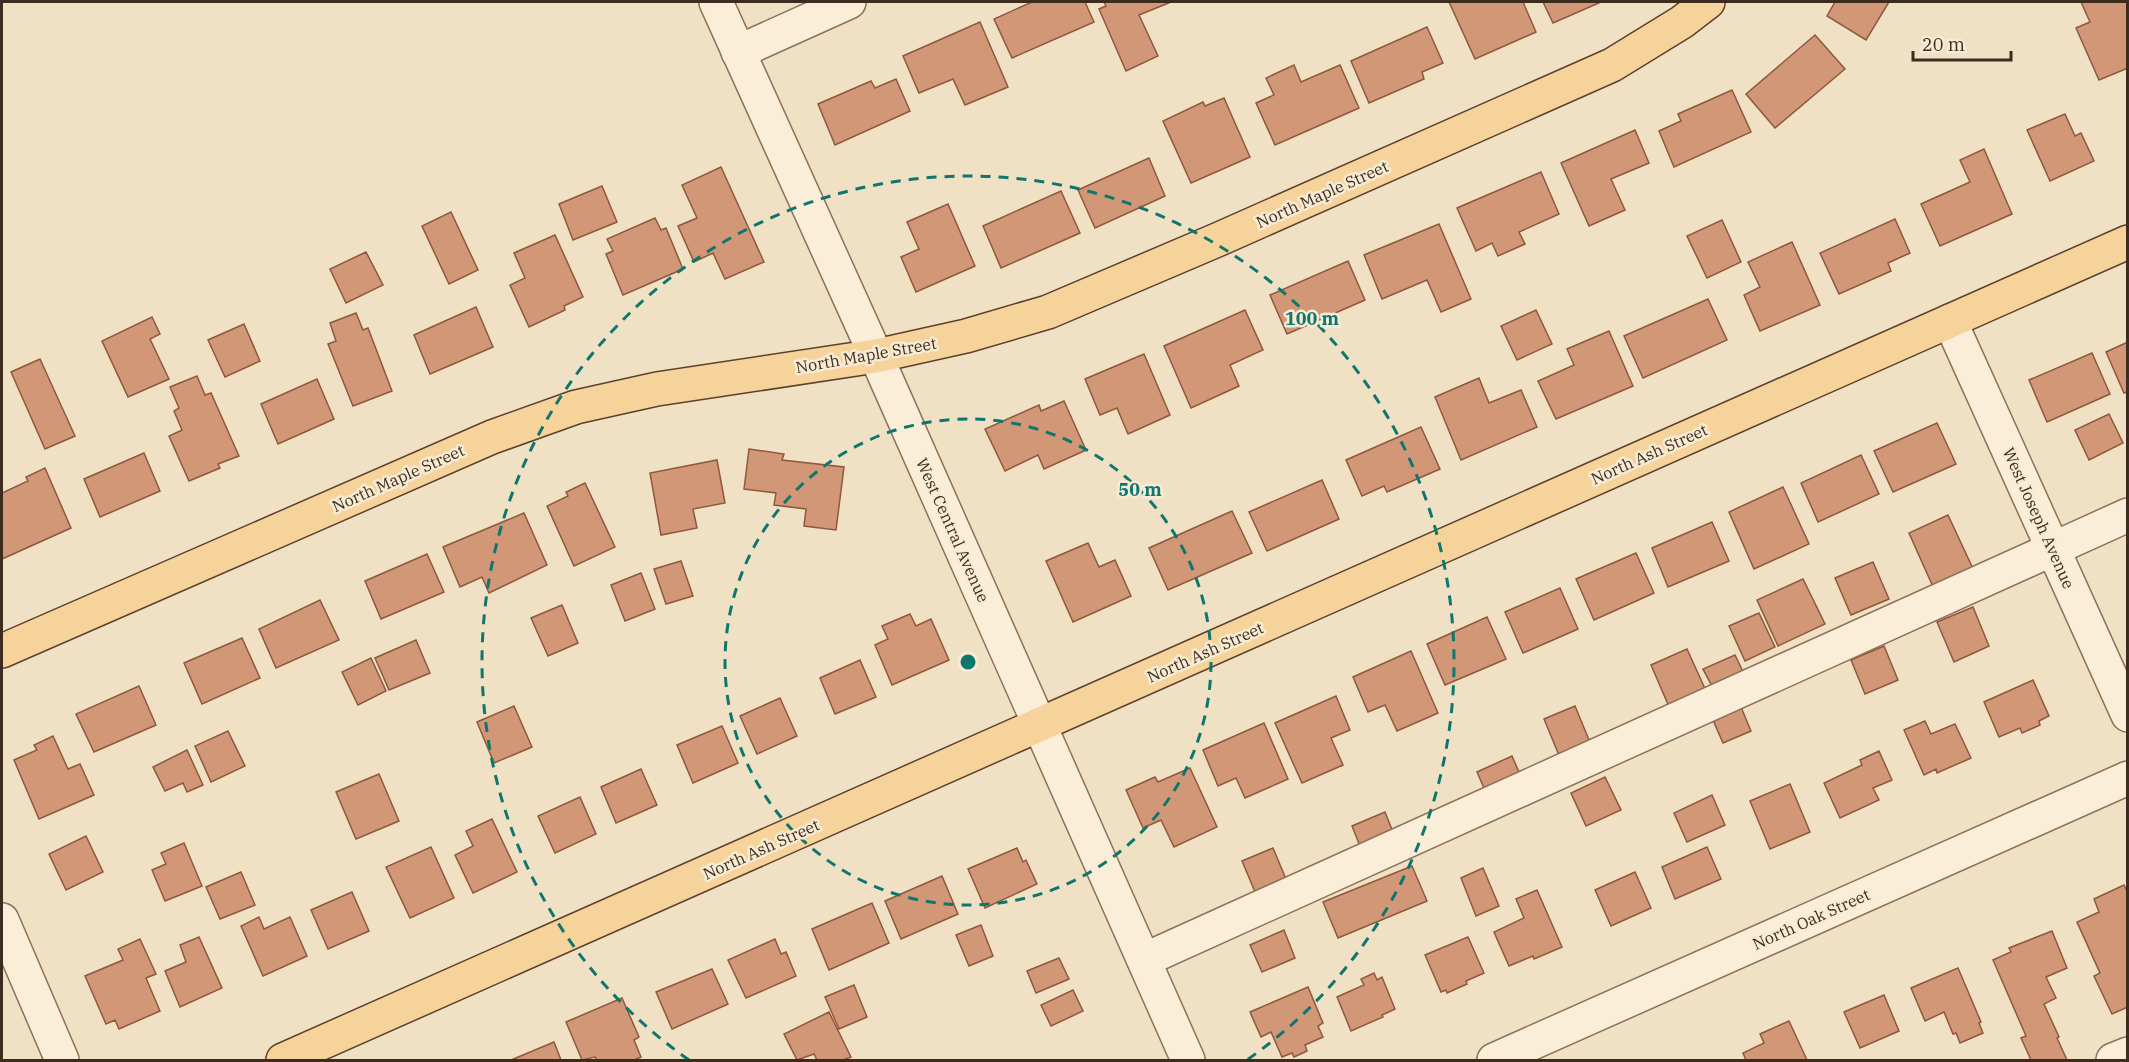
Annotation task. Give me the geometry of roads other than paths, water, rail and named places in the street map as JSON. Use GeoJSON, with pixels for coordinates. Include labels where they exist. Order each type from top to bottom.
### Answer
{"type":"FeatureCollection","features":[{"type":"Feature","properties":{"kind":"main road","name":"North Maple Street"},"geometry":{"type":"LineString","coordinates":[[2,651],[481,442],[576,407],[657,389],[876,356],[966,336],[1048,312],[1217,240],[1612,65],[1682,22],[1708,2]]}},
{"type":"Feature","properties":{"kind":"main road","name":"North Ash Street"},"geometry":{"type":"LineString","coordinates":[[283,1060],[2127,242]]}},
{"type":"Feature","properties":{"kind":"street","name":"West Central Avenue"},"geometry":{"type":"LineString","coordinates":[[716,2],[876,356],[1038,726],[1188,1060]]}},
{"type":"Feature","properties":{"kind":"street"},"geometry":{"type":"LineString","coordinates":[[738,52],[849,2]]}},
{"type":"Feature","properties":{"kind":"street","name":"West Joseph Avenue"},"geometry":{"type":"LineString","coordinates":[[1950,321],[2127,714]]}},
{"type":"Feature","properties":{"kind":"street"},"geometry":{"type":"LineString","coordinates":[[1144,960],[2127,515]]}},
{"type":"Feature","properties":{"kind":"street","name":"North Oak Street"},"geometry":{"type":"LineString","coordinates":[[1494,1060],[2127,778]]}},
{"type":"Feature","properties":{"kind":"street"},"geometry":{"type":"LineString","coordinates":[[2,920],[62,1060]]}},
{"type":"Feature","properties":{"kind":"street"},"geometry":{"type":"LineString","coordinates":[[2113,1060],[2127,1054]]}}]}
